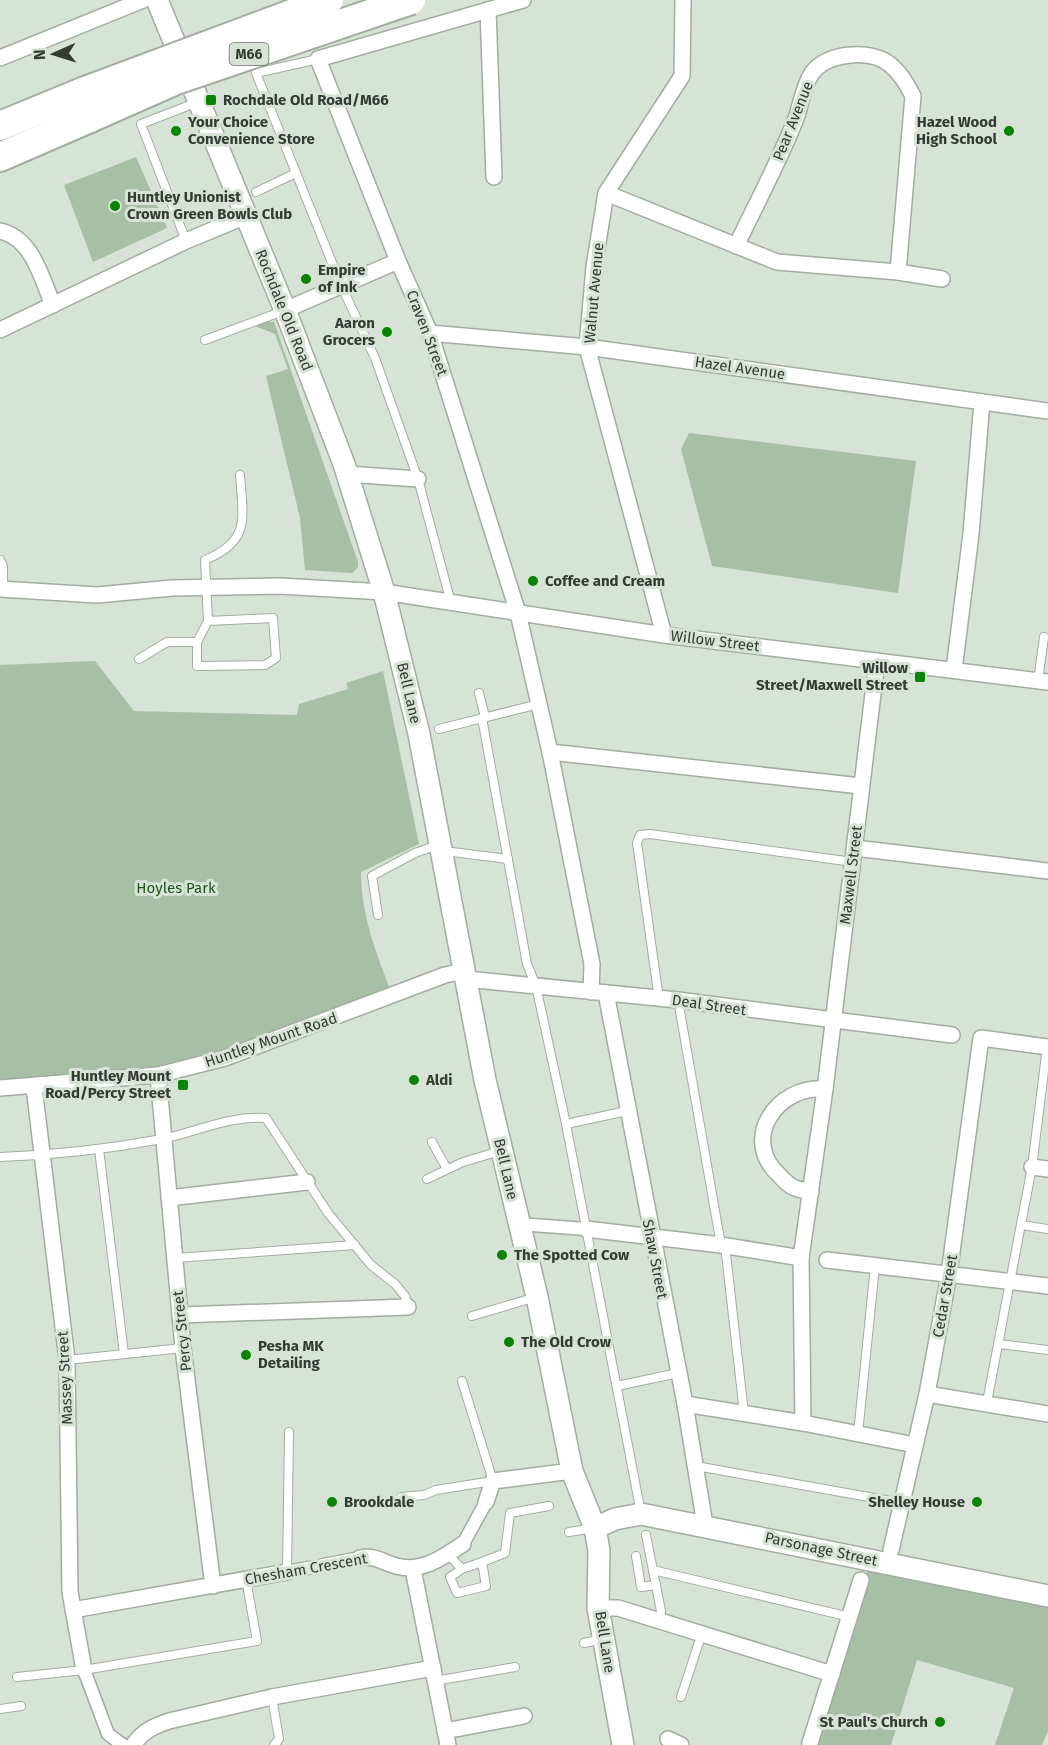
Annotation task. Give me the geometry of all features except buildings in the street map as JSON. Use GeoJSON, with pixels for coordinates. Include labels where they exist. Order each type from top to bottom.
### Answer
{"type":"FeatureCollection","features":[{"type":"Feature","properties":{"kind":"highway","name":"M66"},"geometry":{"type":"LineString","coordinates":[[0,157],[88,104],[329,0]]}},
{"type":"Feature","properties":{"kind":"highway","name":"M66"},"geometry":{"type":"LineString","coordinates":[[0,126],[176,80],[411,0]]}},
{"type":"Feature","properties":{"kind":"main road","name":"Rochdale Old Road"},"geometry":{"type":"LineString","coordinates":[[157,0],[285,310],[347,474],[384,592]]}},
{"type":"Feature","properties":{"kind":"main road","name":"Bell Lane"},"geometry":{"type":"LineString","coordinates":[[384,592],[417,725],[464,977],[501,1151],[537,1297],[572,1471],[595,1528],[599,1551],[598,1608],[594,1641],[623,1745]]}},
{"type":"Feature","properties":{"kind":"main road","name":"Parsonage Street"},"geometry":{"type":"LineString","coordinates":[[595,1528],[615,1519],[641,1514],[705,1525],[1048,1596]]}},
{"type":"Feature","properties":{"kind":"street"},"geometry":{"type":"LineString","coordinates":[[0,58],[143,0]]}},
{"type":"Feature","properties":{"kind":"street"},"geometry":{"type":"LineString","coordinates":[[318,59],[523,0]]}},
{"type":"Feature","properties":{"kind":"street","name":"Walnut Avenue"},"geometry":{"type":"LineString","coordinates":[[664,635],[587,347],[594,267],[606,193],[682,76],[683,0]]}},
{"type":"Feature","properties":{"kind":"street"},"geometry":{"type":"LineString","coordinates":[[488,10],[494,177]]}},
{"type":"Feature","properties":{"kind":"street","name":"Pear Avenue"},"geometry":{"type":"LineString","coordinates":[[736,246],[795,122],[812,74],[821,64],[835,58],[861,55],[886,62],[901,74],[913,96],[898,272]]}},
{"type":"Feature","properties":{"kind":"street","name":"Craven Street"},"geometry":{"type":"LineString","coordinates":[[318,59],[398,261],[430,333],[518,613]]}},
{"type":"Feature","properties":{"kind":"street"},"geometry":{"type":"LineString","coordinates":[[606,193],[777,262],[898,272],[942,279]]}},
{"type":"Feature","properties":{"kind":"street"},"geometry":{"type":"LineString","coordinates":[[0,330],[186,241],[246,216]]}},
{"type":"Feature","properties":{"kind":"street"},"geometry":{"type":"LineString","coordinates":[[0,231],[9,232],[23,243],[33,258],[53,305]]}},
{"type":"Feature","properties":{"kind":"street"},"geometry":{"type":"LineString","coordinates":[[285,310],[398,261]]}},
{"type":"Feature","properties":{"kind":"street","name":"Hazel Avenue"},"geometry":{"type":"LineString","coordinates":[[430,333],[587,347],[1048,411]]}},
{"type":"Feature","properties":{"kind":"street"},"geometry":{"type":"LineString","coordinates":[[954,670],[971,534],[982,402]]}},
{"type":"Feature","properties":{"kind":"street"},"geometry":{"type":"LineString","coordinates":[[347,474],[418,479]]}},
{"type":"Feature","properties":{"kind":"street","name":"Willow Street"},"geometry":{"type":"LineString","coordinates":[[2,589],[97,596],[206,588],[280,586],[384,592],[664,635],[1043,681]]}},
{"type":"Feature","properties":{"kind":"street"},"geometry":{"type":"LineString","coordinates":[[518,613],[550,752],[861,786]]}},
{"type":"Feature","properties":{"kind":"street","name":"Maxwell Street"},"geometry":{"type":"LineString","coordinates":[[802,1423],[801,1258],[825,1089],[877,661]]}},
{"type":"Feature","properties":{"kind":"street","name":"Shaw Street"},"geometry":{"type":"LineString","coordinates":[[550,752],[598,992],[627,1111],[685,1404],[705,1525]]}},
{"type":"Feature","properties":{"kind":"street"},"geometry":{"type":"LineString","coordinates":[[854,855],[1048,871]]}},
{"type":"Feature","properties":{"kind":"street","name":"Huntley Mount Road"},"geometry":{"type":"LineString","coordinates":[[0,1088],[158,1075],[225,1058],[445,975],[464,977]]}},
{"type":"Feature","properties":{"kind":"street","name":"Deal Street"},"geometry":{"type":"LineString","coordinates":[[464,977],[678,1000],[833,1022],[952,1035]]}},
{"type":"Feature","properties":{"kind":"street","name":"Cedar Street"},"geometry":{"type":"LineString","coordinates":[[891,1550],[927,1394],[950,1274],[981,1038],[1048,1047]]}},
{"type":"Feature","properties":{"kind":"street","name":"Percy Street"},"geometry":{"type":"LineString","coordinates":[[158,1075],[183,1348],[213,1586]]}},
{"type":"Feature","properties":{"kind":"street","name":"Massey Street"},"geometry":{"type":"LineString","coordinates":[[34,1087],[67,1360],[70,1592],[84,1670]]}},
{"type":"Feature","properties":{"kind":"street"},"geometry":{"type":"LineString","coordinates":[[811,1192],[791,1187],[771,1168],[763,1141],[766,1123],[775,1106],[787,1096],[801,1090],[825,1089]]}},
{"type":"Feature","properties":{"kind":"street"},"geometry":{"type":"LineString","coordinates":[[1032,1167],[1048,1169]]}},
{"type":"Feature","properties":{"kind":"street"},"geometry":{"type":"LineString","coordinates":[[169,1198],[306,1182]]}},
{"type":"Feature","properties":{"kind":"street"},"geometry":{"type":"LineString","coordinates":[[519,1224],[586,1228],[723,1245],[801,1258]]}},
{"type":"Feature","properties":{"kind":"street"},"geometry":{"type":"LineString","coordinates":[[827,1260],[1048,1286]]}},
{"type":"Feature","properties":{"kind":"street"},"geometry":{"type":"LineString","coordinates":[[180,1315],[408,1307]]}},
{"type":"Feature","properties":{"kind":"street"},"geometry":{"type":"LineString","coordinates":[[927,1394],[987,1402],[1048,1414]]}},
{"type":"Feature","properties":{"kind":"street"},"geometry":{"type":"LineString","coordinates":[[685,1404],[802,1423],[915,1445]]}},
{"type":"Feature","properties":{"kind":"street"},"geometry":{"type":"LineString","coordinates":[[524,1716],[447,1738],[413,1569],[448,1554],[463,1544],[486,1502],[494,1481],[572,1471]]}},
{"type":"Feature","properties":{"kind":"street","name":"Chesham Crescent"},"geometry":{"type":"LineString","coordinates":[[73,1610],[372,1555],[395,1566],[413,1569]]}},
{"type":"Feature","properties":{"kind":"street"},"geometry":{"type":"LineString","coordinates":[[810,1743],[861,1580]]}},
{"type":"Feature","properties":{"kind":"street"},"geometry":{"type":"LineString","coordinates":[[598,1608],[618,1608],[700,1636],[832,1674]]}},
{"type":"Feature","properties":{"kind":"street"},"geometry":{"type":"LineString","coordinates":[[84,1670],[108,1734],[123,1745]]}},
{"type":"Feature","properties":{"kind":"street"},"geometry":{"type":"LineString","coordinates":[[133,1745],[140,1735],[161,1723],[272,1697],[434,1674]]}},
{"type":"Feature","properties":{"kind":"lane"},"geometry":{"type":"LineString","coordinates":[[318,59],[256,73],[341,285],[375,358],[418,479],[451,603]]}},
{"type":"Feature","properties":{"kind":"lane"},"geometry":{"type":"LineString","coordinates":[[186,241],[141,124],[198,102]]}},
{"type":"Feature","properties":{"kind":"lane"},"geometry":{"type":"LineString","coordinates":[[256,192],[296,172]]}},
{"type":"Feature","properties":{"kind":"lane"},"geometry":{"type":"LineString","coordinates":[[205,340],[285,310]]}},
{"type":"Feature","properties":{"kind":"lane"},"geometry":{"type":"LineString","coordinates":[[208,621],[273,618],[276,658],[265,665],[197,666],[196,642],[208,621],[205,560],[224,552],[236,540],[243,526],[240,475]]}},
{"type":"Feature","properties":{"kind":"lane"},"geometry":{"type":"LineString","coordinates":[[0,561],[3,566],[2,589]]}},
{"type":"Feature","properties":{"kind":"lane"},"geometry":{"type":"LineString","coordinates":[[1043,681],[1044,637]]}},
{"type":"Feature","properties":{"kind":"lane"},"geometry":{"type":"LineString","coordinates":[[139,659],[167,642],[196,642]]}},
{"type":"Feature","properties":{"kind":"lane"},"geometry":{"type":"LineString","coordinates":[[479,693],[527,964],[536,986],[566,1124],[641,1514]]}},
{"type":"Feature","properties":{"kind":"lane"},"geometry":{"type":"LineString","coordinates":[[439,729],[539,704]]}},
{"type":"Feature","properties":{"kind":"lane"},"geometry":{"type":"LineString","coordinates":[[659,999],[638,843],[640,835],[650,834],[854,855]]}},
{"type":"Feature","properties":{"kind":"lane"},"geometry":{"type":"LineString","coordinates":[[378,915],[372,876],[415,853],[440,849],[508,859]]}},
{"type":"Feature","properties":{"kind":"lane"},"geometry":{"type":"LineString","coordinates":[[678,1000],[723,1245],[744,1413]]}},
{"type":"Feature","properties":{"kind":"lane"},"geometry":{"type":"LineString","coordinates":[[987,1402],[1044,1107],[1048,1047]]}},
{"type":"Feature","properties":{"kind":"lane"},"geometry":{"type":"LineString","coordinates":[[566,1124],[627,1111]]}},
{"type":"Feature","properties":{"kind":"lane"},"geometry":{"type":"LineString","coordinates":[[0,1157],[42,1156],[99,1149],[163,1139],[250,1116],[266,1118],[306,1182],[371,1265],[395,1284],[405,1296],[408,1307]]}},
{"type":"Feature","properties":{"kind":"lane"},"geometry":{"type":"LineString","coordinates":[[432,1142],[447,1169]]}},
{"type":"Feature","properties":{"kind":"lane"},"geometry":{"type":"LineString","coordinates":[[99,1149],[124,1354]]}},
{"type":"Feature","properties":{"kind":"lane"},"geometry":{"type":"LineString","coordinates":[[427,1179],[447,1169],[501,1151]]}},
{"type":"Feature","properties":{"kind":"lane"},"geometry":{"type":"LineString","coordinates":[[1021,1225],[1048,1229]]}},
{"type":"Feature","properties":{"kind":"lane"},"geometry":{"type":"LineString","coordinates":[[175,1258],[355,1245]]}},
{"type":"Feature","properties":{"kind":"lane"},"geometry":{"type":"LineString","coordinates":[[858,1434],[875,1266]]}},
{"type":"Feature","properties":{"kind":"lane"},"geometry":{"type":"LineString","coordinates":[[471,1316],[537,1297]]}},
{"type":"Feature","properties":{"kind":"lane"},"geometry":{"type":"LineString","coordinates":[[999,1344],[1048,1350]]}},
{"type":"Feature","properties":{"kind":"lane"},"geometry":{"type":"LineString","coordinates":[[67,1360],[183,1348]]}},
{"type":"Feature","properties":{"kind":"lane"},"geometry":{"type":"LineString","coordinates":[[617,1386],[678,1373]]}},
{"type":"Feature","properties":{"kind":"lane"},"geometry":{"type":"LineString","coordinates":[[401,1497],[424,1495],[436,1490],[494,1481],[462,1381]]}},
{"type":"Feature","properties":{"kind":"lane"},"geometry":{"type":"LineString","coordinates":[[287,1572],[289,1432]]}},
{"type":"Feature","properties":{"kind":"lane"},"geometry":{"type":"LineString","coordinates":[[696,1466],[902,1503]]}},
{"type":"Feature","properties":{"kind":"lane"},"geometry":{"type":"LineString","coordinates":[[482,1562],[486,1586],[457,1593],[450,1577],[462,1569],[505,1553],[510,1513],[549,1506]]}},
{"type":"Feature","properties":{"kind":"lane"},"geometry":{"type":"LineString","coordinates":[[569,1533],[595,1528]]}},
{"type":"Feature","properties":{"kind":"lane"},"geometry":{"type":"LineString","coordinates":[[646,1535],[661,1611],[658,1623]]}},
{"type":"Feature","properties":{"kind":"lane"},"geometry":{"type":"LineString","coordinates":[[448,1554],[462,1569]]}},
{"type":"Feature","properties":{"kind":"lane"},"geometry":{"type":"LineString","coordinates":[[636,1556],[641,1587],[656,1585]]}},
{"type":"Feature","properties":{"kind":"lane"},"geometry":{"type":"LineString","coordinates":[[653,1570],[850,1617]]}},
{"type":"Feature","properties":{"kind":"lane"},"geometry":{"type":"LineString","coordinates":[[17,1677],[84,1670],[257,1641],[246,1580]]}},
{"type":"Feature","properties":{"kind":"lane"},"geometry":{"type":"LineString","coordinates":[[681,1697],[700,1636]]}},
{"type":"Feature","properties":{"kind":"lane"},"geometry":{"type":"LineString","coordinates":[[434,1674],[515,1667]]}},
{"type":"Feature","properties":{"kind":"lane"},"geometry":{"type":"LineString","coordinates":[[272,1697],[279,1739],[274,1745]]}},
{"type":"Feature","properties":{"kind":"lane"},"geometry":{"type":"LineString","coordinates":[[0,1709],[21,1706]]}},
{"type":"Feature","properties":{"kind":"green space","name":"Huntley Unionist Crown Green Bowls Club"},"geometry":{"type":"Polygon","coordinates":[[[136,157],[167,228],[93,262],[64,185],[136,157]]]}},
{"type":"Feature","properties":{"kind":"green space"},"geometry":{"type":"Polygon","coordinates":[[[274,322],[358,562],[358,567],[352,573],[305,570],[300,518],[266,376],[288,369],[275,334],[252,325],[274,322]]]}},
{"type":"Feature","properties":{"kind":"green space"},"geometry":{"type":"Polygon","coordinates":[[[689,433],[916,461],[898,593],[712,566],[681,449],[689,433]]]}},
{"type":"Feature","properties":{"kind":"green space","name":"Hoyles Park"},"geometry":{"type":"Polygon","coordinates":[[[95,661],[134,711],[297,715],[299,704],[348,689],[346,683],[383,671],[419,844],[361,872],[366,917],[390,989],[158,1075],[0,1087],[0,665],[95,661]]]}},
{"type":"Feature","properties":{"kind":"green space"},"geometry":{"type":"Polygon","coordinates":[[[868,1569],[1048,1607],[1048,1731],[1042,1745],[995,1745],[1014,1688],[917,1660],[891,1745],[816,1745],[868,1569]]]}},
{"type":"Feature","properties":{"kind":"place","name":"Rochdale Old Road/M66"},"geometry":{"type":"Point","coordinates":[211,100]}},
{"type":"Feature","properties":{"kind":"place","name":"Your Choice Convenience Store"},"geometry":{"type":"Point","coordinates":[176,131]}},
{"type":"Feature","properties":{"kind":"place","name":"Hazel Wood High School"},"geometry":{"type":"Point","coordinates":[1009,131]}},
{"type":"Feature","properties":{"kind":"place","name":"Huntley Unionist Crown Green Bowls Club"},"geometry":{"type":"Point","coordinates":[115,206]}},
{"type":"Feature","properties":{"kind":"place","name":"Empire of Ink"},"geometry":{"type":"Point","coordinates":[306,279]}},
{"type":"Feature","properties":{"kind":"place","name":"Aaron Grocers"},"geometry":{"type":"Point","coordinates":[387,332]}},
{"type":"Feature","properties":{"kind":"place","name":"Coffee and Cream"},"geometry":{"type":"Point","coordinates":[533,581]}},
{"type":"Feature","properties":{"kind":"place","name":"Willow Street/Maxwell Street"},"geometry":{"type":"Point","coordinates":[920,677]}},
{"type":"Feature","properties":{"kind":"place","name":"Aldi"},"geometry":{"type":"Point","coordinates":[414,1080]}},
{"type":"Feature","properties":{"kind":"place","name":"Huntley Mount Road/Percy Street"},"geometry":{"type":"Point","coordinates":[183,1085]}},
{"type":"Feature","properties":{"kind":"place","name":"The Spotted Cow"},"geometry":{"type":"Point","coordinates":[502,1255]}},
{"type":"Feature","properties":{"kind":"place","name":"The Old Crow"},"geometry":{"type":"Point","coordinates":[509,1342]}},
{"type":"Feature","properties":{"kind":"place","name":"Pesha MK Detailing"},"geometry":{"type":"Point","coordinates":[246,1355]}},
{"type":"Feature","properties":{"kind":"place","name":"Brookdale"},"geometry":{"type":"Point","coordinates":[332,1502]}},
{"type":"Feature","properties":{"kind":"place","name":"Shelley House"},"geometry":{"type":"Point","coordinates":[977,1502]}},
{"type":"Feature","properties":{"kind":"place","name":"St Paul's Church"},"geometry":{"type":"Point","coordinates":[940,1722]}}]}
